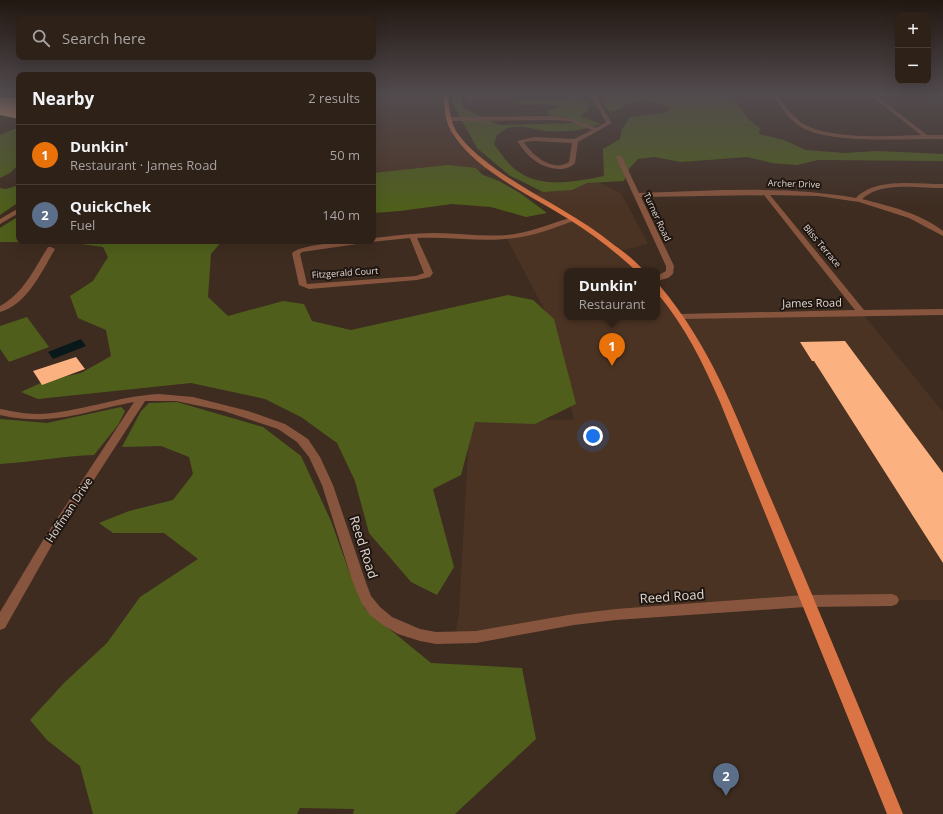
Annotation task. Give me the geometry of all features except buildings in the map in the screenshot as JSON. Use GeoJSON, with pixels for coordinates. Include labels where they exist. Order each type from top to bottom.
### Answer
{"type":"FeatureCollection","features":[{"type":"Feature","properties":{"kind":"main road"},"geometry":{"type":"LineString","coordinates":[[456,133],[469,149],[483,161],[516,184],[574,219],[619,251],[637,268]]}},
{"type":"Feature","properties":{"kind":"main road"},"geometry":{"type":"LineString","coordinates":[[660,292],[680,317],[706,360],[808,601],[895,814]]}},
{"type":"Feature","properties":{"kind":"street"},"geometry":{"type":"LineString","coordinates":[[575,141],[572,163],[561,167],[550,166],[538,161],[525,150],[520,142],[534,139],[575,141],[590,133]]}},
{"type":"Feature","properties":{"kind":"street"},"geometry":{"type":"LineString","coordinates":[[826,133],[853,136],[943,137]]}},
{"type":"Feature","properties":{"kind":"street"},"geometry":{"type":"LineString","coordinates":[[921,133],[925,136]]}},
{"type":"Feature","properties":{"kind":"street","name":"Turner Road"},"geometry":{"type":"LineString","coordinates":[[619,157],[670,266],[670,272],[660,278]]}},
{"type":"Feature","properties":{"kind":"street"},"geometry":{"type":"LineString","coordinates":[[858,199],[864,193],[874,188],[883,186],[943,186]]}},
{"type":"Feature","properties":{"kind":"street","name":"Archer Drive"},"geometry":{"type":"LineString","coordinates":[[636,195],[765,192],[830,194],[882,205],[908,215],[929,225],[943,234]]}},
{"type":"Feature","properties":{"kind":"street","name":"Bliss Terrace"},"geometry":{"type":"LineString","coordinates":[[765,192],[862,313]]}},
{"type":"Feature","properties":{"kind":"street"},"geometry":{"type":"LineString","coordinates":[[0,222],[16,212]]}},
{"type":"Feature","properties":{"kind":"street"},"geometry":{"type":"LineString","coordinates":[[376,240],[432,235],[506,237],[523,234],[574,219]]}},
{"type":"Feature","properties":{"kind":"street","name":"Fitzgerald Court"},"geometry":{"type":"LineString","coordinates":[[345,244],[300,250],[296,253],[302,285],[309,287],[417,278],[427,275],[429,273],[412,236]]}},
{"type":"Feature","properties":{"kind":"street"},"geometry":{"type":"LineString","coordinates":[[0,309],[10,304],[23,292],[50,249]]}},
{"type":"Feature","properties":{"kind":"street","name":"James Road"},"geometry":{"type":"LineString","coordinates":[[680,317],[943,312]]}},
{"type":"Feature","properties":{"kind":"street","name":"Reed Road"},"geometry":{"type":"LineString","coordinates":[[0,412],[20,417],[50,417],[142,398],[169,397],[215,406],[278,426],[290,432],[306,444],[319,466],[339,520],[359,585],[374,610],[388,621],[407,630],[433,638],[482,636],[592,617],[808,601],[892,600]]}},
{"type":"Feature","properties":{"kind":"street","name":"Hoffman Drive"},"geometry":{"type":"LineString","coordinates":[[0,624],[49,540],[142,398]]}},
{"type":"Feature","properties":{"kind":"shaded area"},"geometry":{"type":"Polygon","coordinates":[[[376,133],[457,133],[469,149],[495,170],[376,172],[376,133]]]}},
{"type":"Feature","properties":{"kind":"shaded area"},"geometry":{"type":"Polygon","coordinates":[[[594,180],[621,193],[648,244],[619,251],[636,268],[564,268],[564,320],[660,320],[660,292],[680,317],[862,313],[943,412],[943,600],[807,601],[592,617],[455,638],[459,613],[470,418],[574,420],[552,324],[506,237],[571,220],[533,194],[594,180]]]}},
{"type":"Feature","properties":{"kind":"shaded area"},"geometry":{"type":"Polygon","coordinates":[[[81,339],[86,346],[53,359],[48,352],[81,339]]]}},
{"type":"Feature","properties":{"kind":"green space"},"geometry":{"type":"Polygon","coordinates":[[[5,133],[16,133],[16,167],[10,173],[0,178],[0,135],[5,133]]]}},
{"type":"Feature","properties":{"kind":"green space"},"geometry":{"type":"Polygon","coordinates":[[[469,133],[500,133],[497,135],[494,144],[505,160],[519,172],[528,177],[550,182],[583,180],[604,176],[603,149],[620,139],[621,133],[759,133],[784,140],[806,150],[845,153],[877,151],[943,154],[943,161],[818,160],[797,165],[772,163],[747,157],[681,162],[654,157],[638,159],[629,169],[624,181],[587,183],[572,190],[543,192],[509,175],[477,148],[469,133]]]}},
{"type":"Feature","properties":{"kind":"green space"},"geometry":{"type":"Polygon","coordinates":[[[448,165],[476,168],[483,175],[499,181],[520,193],[547,213],[526,217],[491,207],[452,204],[376,213],[376,173],[448,165]]]}},
{"type":"Feature","properties":{"kind":"green space"},"geometry":{"type":"Polygon","coordinates":[[[16,186],[16,204],[0,215],[0,188],[6,189],[16,186]]]}},
{"type":"Feature","properties":{"kind":"green space"},"geometry":{"type":"Polygon","coordinates":[[[16,218],[16,242],[0,242],[0,228],[16,218]]]}},
{"type":"Feature","properties":{"kind":"green space"},"geometry":{"type":"Polygon","coordinates":[[[81,244],[219,244],[211,254],[208,297],[228,316],[283,301],[304,304],[312,321],[351,330],[508,295],[533,300],[554,319],[576,404],[535,424],[475,422],[461,475],[433,489],[454,567],[437,595],[411,582],[369,533],[355,481],[337,443],[301,417],[265,399],[191,383],[38,399],[21,392],[45,381],[81,373],[111,356],[106,330],[78,318],[70,296],[93,281],[108,257],[103,247],[81,244]]]}},
{"type":"Feature","properties":{"kind":"green space"},"geometry":{"type":"Polygon","coordinates":[[[27,317],[49,347],[9,362],[0,349],[0,326],[27,317]]]}},
{"type":"Feature","properties":{"kind":"green space"},"geometry":{"type":"Polygon","coordinates":[[[177,402],[263,427],[301,456],[331,521],[350,574],[365,609],[431,663],[522,668],[536,739],[455,814],[353,814],[354,809],[300,808],[297,814],[93,814],[80,766],[47,740],[30,720],[64,683],[107,643],[140,597],[198,559],[164,533],[113,533],[99,523],[129,511],[173,500],[193,474],[189,457],[161,446],[122,447],[141,411],[149,403],[177,402]]]}},
{"type":"Feature","properties":{"kind":"green space"},"geometry":{"type":"Polygon","coordinates":[[[121,407],[125,411],[118,425],[94,455],[0,464],[0,419],[47,423],[121,407]]]}},
{"type":"Feature","properties":{"kind":"place","name":"Dunkin'"},"geometry":{"type":"Point","coordinates":[612,366]}},
{"type":"Feature","properties":{"kind":"place","name":"QuickChek"},"geometry":{"type":"Point","coordinates":[726,796]}}]}
